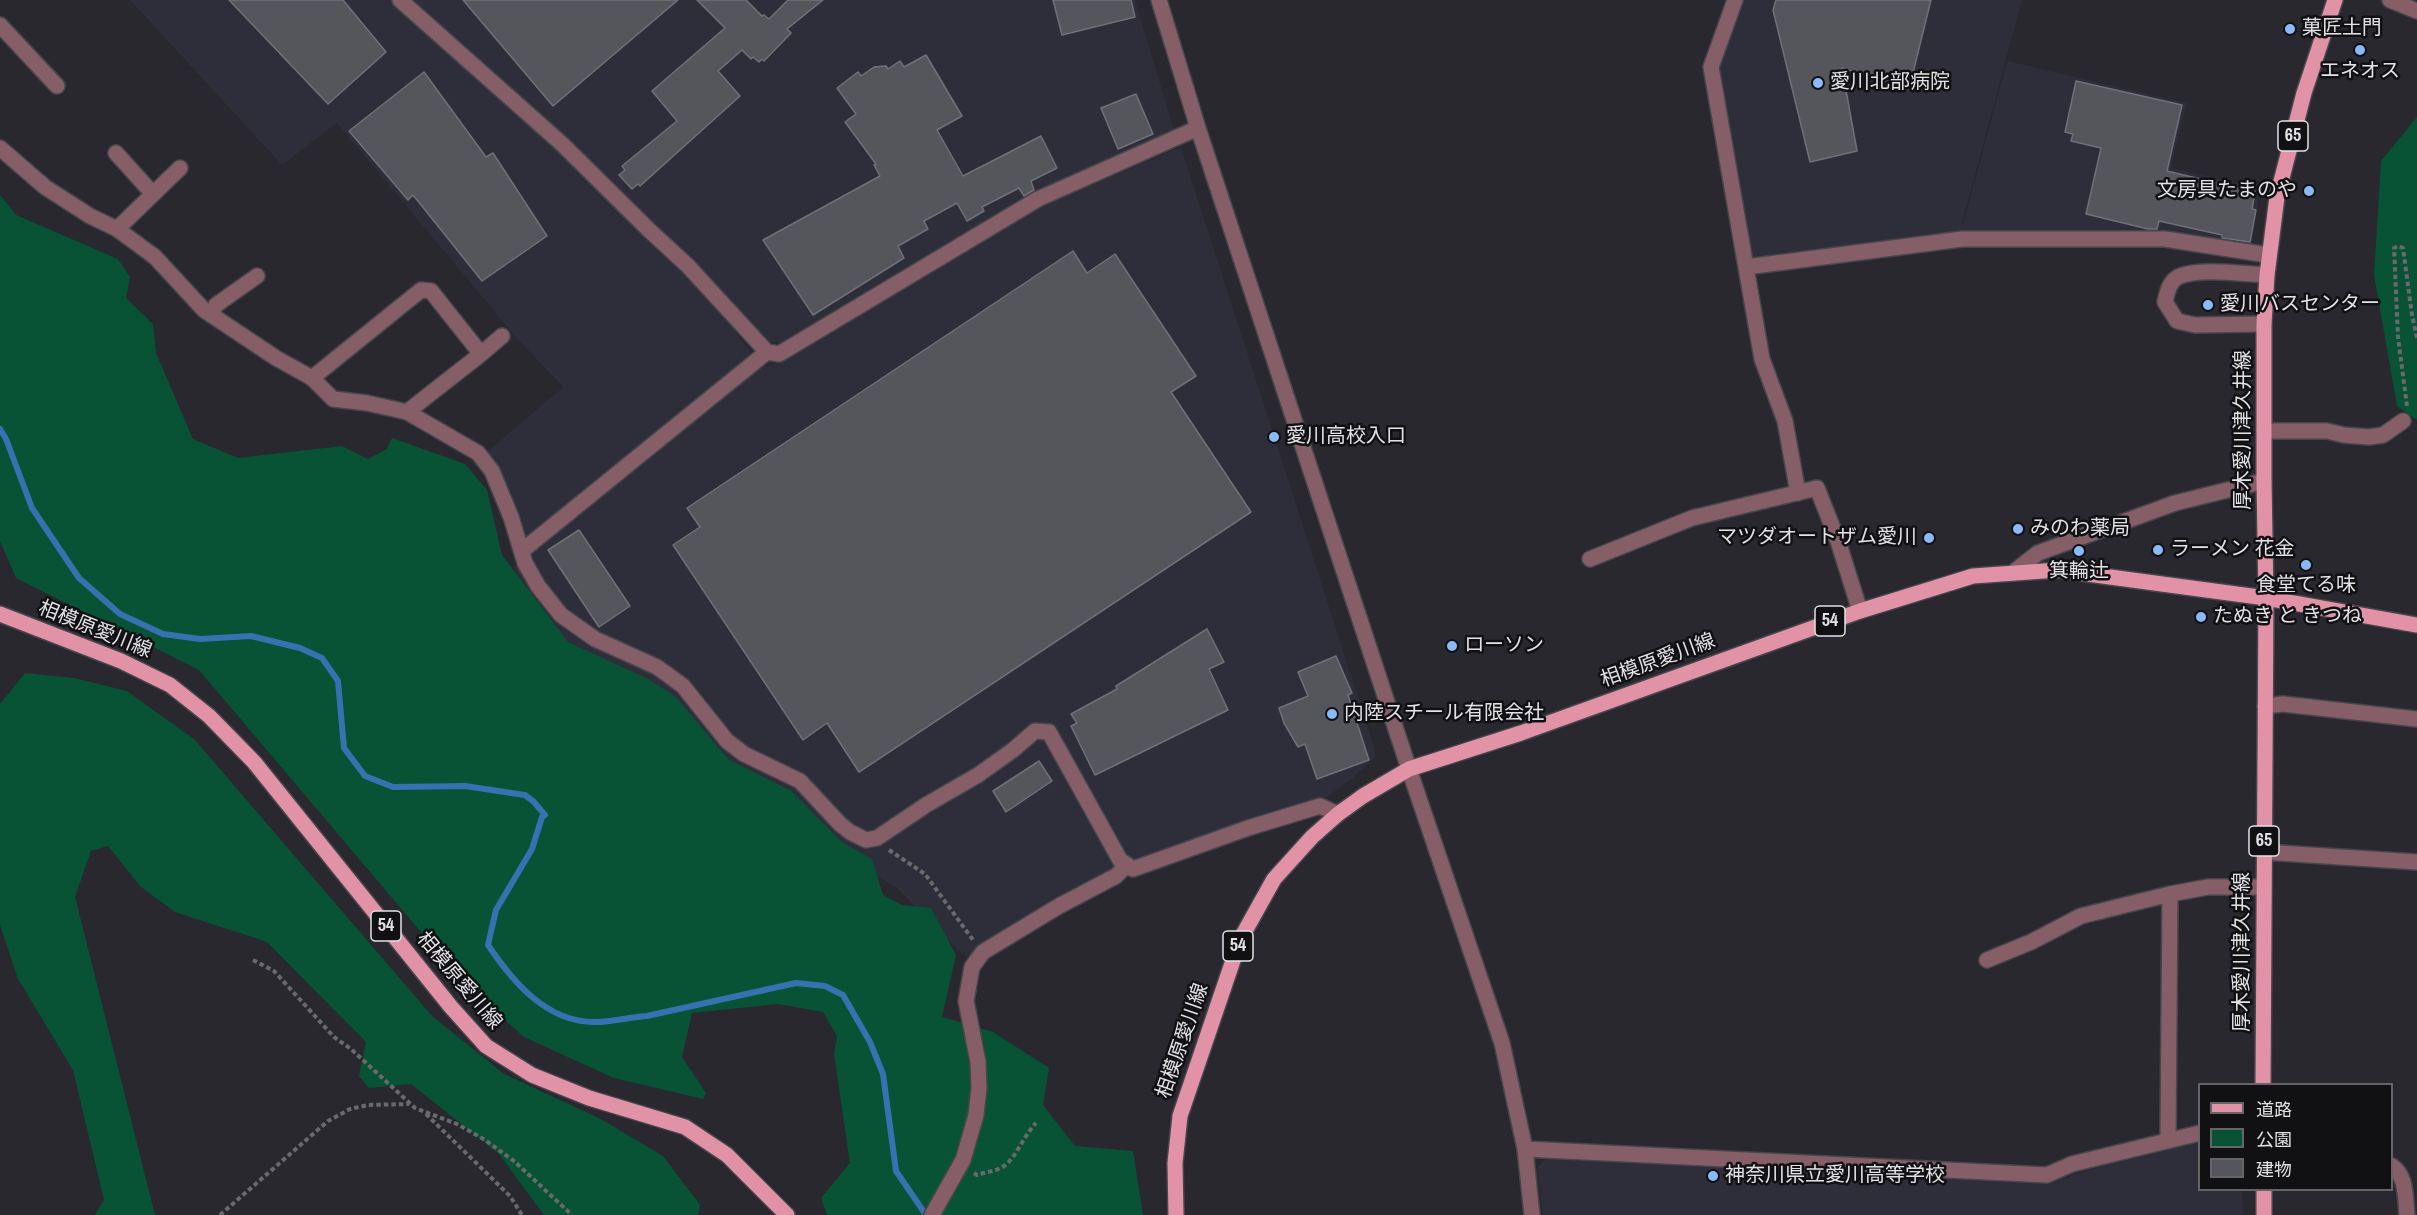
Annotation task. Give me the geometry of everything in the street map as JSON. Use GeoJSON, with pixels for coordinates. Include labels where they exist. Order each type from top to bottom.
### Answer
{"type":"FeatureCollection","features":[{"type":"Feature","properties":{"kind":"main road","name":"厚木愛川津久井線"},"geometry":{"type":"LineString","coordinates":[[2263,1083],[2266,598],[2264,324],[2268,255],[2277,196],[2304,93],[2335,0]]}},
{"type":"Feature","properties":{"kind":"main road","name":"相模原愛川線"},"geometry":{"type":"LineString","coordinates":[[1176,1215],[1174,1188],[1180,1116],[1240,940],[1274,879],[1312,837],[1338,814],[1409,769],[1521,733],[1860,610],[1973,576],[2015,571],[2058,570],[2266,598],[2417,625]]}},
{"type":"Feature","properties":{"kind":"main road","name":"相模原愛川線"},"geometry":{"type":"LineString","coordinates":[[0,614],[121,661],[170,685],[209,716],[254,762],[451,1007],[486,1046],[532,1076],[589,1098],[685,1127],[727,1155],[787,1215]]}},
{"type":"Feature","properties":{"kind":"main road"},"geometry":{"type":"LineString","coordinates":[[2264,1191],[2264,1215]]}},
{"type":"Feature","properties":{"kind":"street"},"geometry":{"type":"LineString","coordinates":[[400,0],[562,144],[688,266],[767,352],[780,354],[1038,199],[1198,128]]}},
{"type":"Feature","properties":{"kind":"street"},"geometry":{"type":"LineString","coordinates":[[1159,0],[1198,128],[1409,769],[1502,1043],[1525,1149],[1532,1215]]}},
{"type":"Feature","properties":{"kind":"street"},"geometry":{"type":"LineString","coordinates":[[1735,0],[1711,67],[1762,359],[1785,421],[1798,493]]}},
{"type":"Feature","properties":{"kind":"street"},"geometry":{"type":"LineString","coordinates":[[2390,0],[2417,11]]}},
{"type":"Feature","properties":{"kind":"street"},"geometry":{"type":"LineString","coordinates":[[0,25],[52,80],[58,63]]}},
{"type":"Feature","properties":{"kind":"street"},"geometry":{"type":"LineString","coordinates":[[0,148],[45,187],[90,216],[117,229],[155,257],[204,310],[276,358],[312,378],[333,399],[367,403],[407,412],[478,453],[492,471],[512,517],[525,563],[538,586],[561,615],[595,639],[657,667],[683,686],[727,741],[744,754],[800,781],[840,825],[866,840],[877,838],[926,805],[978,775],[1035,731],[1049,732],[1120,860],[1133,869],[1248,828],[1320,806],[1338,814]]}},
{"type":"Feature","properties":{"kind":"street"},"geometry":{"type":"LineString","coordinates":[[116,153],[153,194]]}},
{"type":"Feature","properties":{"kind":"street"},"geometry":{"type":"LineString","coordinates":[[117,229],[180,168]]}},
{"type":"Feature","properties":{"kind":"street"},"geometry":{"type":"LineString","coordinates":[[1746,267],[1962,239],[2165,239],[2268,255]]}},
{"type":"Feature","properties":{"kind":"street"},"geometry":{"type":"LineString","coordinates":[[2264,324],[2195,325],[2177,321],[2165,302],[2168,287],[2176,278],[2214,273],[2267,275]]}},
{"type":"Feature","properties":{"kind":"street"},"geometry":{"type":"LineString","coordinates":[[211,315],[216,305],[257,276]]}},
{"type":"Feature","properties":{"kind":"street"},"geometry":{"type":"LineString","coordinates":[[312,378],[421,290],[430,291],[481,354]]}},
{"type":"Feature","properties":{"kind":"street"},"geometry":{"type":"LineString","coordinates":[[407,412],[502,336]]}},
{"type":"Feature","properties":{"kind":"street"},"geometry":{"type":"LineString","coordinates":[[523,550],[767,352]]}},
{"type":"Feature","properties":{"kind":"street"},"geometry":{"type":"LineString","coordinates":[[2264,431],[2327,431],[2369,437],[2383,435],[2403,422]]}},
{"type":"Feature","properties":{"kind":"street"},"geometry":{"type":"LineString","coordinates":[[2015,571],[2038,553],[2175,503],[2264,481]]}},
{"type":"Feature","properties":{"kind":"street"},"geometry":{"type":"LineString","coordinates":[[1590,559],[1692,518],[1817,488],[1838,541],[1860,610]]}},
{"type":"Feature","properties":{"kind":"street"},"geometry":{"type":"LineString","coordinates":[[2265,706],[2283,704],[2417,719]]}},
{"type":"Feature","properties":{"kind":"street"},"geometry":{"type":"LineString","coordinates":[[2264,852],[2417,862]]}},
{"type":"Feature","properties":{"kind":"street"},"geometry":{"type":"LineString","coordinates":[[933,1215],[963,1160],[975,1115],[979,1088],[975,1039],[966,1001],[972,967],[983,952],[1059,906],[1116,876],[1127,865]]}},
{"type":"Feature","properties":{"kind":"street"},"geometry":{"type":"LineString","coordinates":[[1987,960],[2031,942],[2080,916],[2208,887],[2264,887]]}},
{"type":"Feature","properties":{"kind":"street"},"geometry":{"type":"LineString","coordinates":[[2168,1140],[2170,894]]}},
{"type":"Feature","properties":{"kind":"street"},"geometry":{"type":"LineString","coordinates":[[1525,1149],[2047,1175],[2072,1164],[2198,1133]]}},
{"type":"Feature","properties":{"kind":"street"},"geometry":{"type":"LineString","coordinates":[[2393,1167],[2400,1172],[2403,1180],[2407,1215]]}},
{"type":"Feature","properties":{"kind":"path"},"geometry":{"type":"LineString","coordinates":[[2403,422],[2407,407],[2397,325],[2394,248],[2398,246],[2403,248],[2417,338]]}},
{"type":"Feature","properties":{"kind":"path"},"geometry":{"type":"LineString","coordinates":[[877,838],[882,845],[925,874],[983,952]]}},
{"type":"Feature","properties":{"kind":"path"},"geometry":{"type":"LineString","coordinates":[[253,960],[274,971],[334,1037],[351,1049],[409,1104],[458,1124],[485,1140],[514,1161],[572,1215]]}},
{"type":"Feature","properties":{"kind":"path"},"geometry":{"type":"LineString","coordinates":[[220,1215],[328,1120],[350,1109],[368,1105],[409,1104]]}},
{"type":"Feature","properties":{"kind":"path"},"geometry":{"type":"LineString","coordinates":[[424,1111],[510,1196],[522,1215]]}},
{"type":"Feature","properties":{"kind":"path"},"geometry":{"type":"LineString","coordinates":[[963,1160],[977,1175],[1002,1167],[1008,1163],[1036,1123]]}},
{"type":"Feature","properties":{"kind":"shaded area"},"geometry":{"type":"Polygon","coordinates":[[[130,0],[391,0],[532,127],[683,269],[737,330],[737,335],[749,349],[750,360],[530,538],[521,532],[520,521],[501,475],[487,452],[563,387],[514,335],[337,123],[282,165],[130,0]]]}},
{"type":"Feature","properties":{"kind":"shaded area"},"geometry":{"type":"Polygon","coordinates":[[[410,0],[1135,0],[1174,130],[1029,195],[780,343],[768,342],[694,262],[589,159],[469,49],[410,0]]]}},
{"type":"Feature","properties":{"kind":"shaded area"},"geometry":{"type":"Polygon","coordinates":[[[1740,0],[2022,0],[1963,225],[2007,61],[2187,103],[2171,168],[2260,188],[2252,242],[2251,244],[2148,233],[1757,258],[1748,251],[1715,67],[1740,0]]]}},
{"type":"Feature","properties":{"kind":"shaded area"},"geometry":{"type":"Polygon","coordinates":[[[1181,147],[1374,747],[1375,757],[1353,778],[1328,796],[1244,823],[1137,862],[969,960],[898,889],[832,848],[562,648],[513,567],[749,373],[777,363],[1028,213],[1181,147]]]}},
{"type":"Feature","properties":{"kind":"shaded area","name":"神奈川県立愛川高等学校"},"geometry":{"type":"Polygon","coordinates":[[[2198,1143],[2198,1191],[2242,1191],[2243,1215],[1543,1215],[1537,1168],[1546,1159],[2048,1184],[2095,1168],[2198,1143]]]}},
{"type":"Feature","properties":{"kind":"green space"},"geometry":{"type":"Polygon","coordinates":[[[2417,117],[2417,420],[2397,406],[2374,275],[2381,161],[2417,117]]]}},
{"type":"Feature","properties":{"kind":"green space"},"geometry":{"type":"Polygon","coordinates":[[[0,195],[16,215],[118,259],[130,277],[126,298],[153,324],[156,353],[193,439],[238,458],[342,446],[368,459],[387,449],[392,438],[465,464],[487,490],[502,555],[568,642],[648,679],[676,697],[728,759],[791,791],[842,842],[872,859],[883,895],[902,905],[931,908],[956,955],[942,1017],[993,1032],[1049,1068],[1043,1105],[1075,1146],[1133,1151],[1143,1215],[827,1215],[821,1198],[850,1163],[834,1054],[837,1036],[823,1012],[778,1004],[692,1013],[682,1057],[706,1093],[703,1099],[614,1078],[524,1037],[465,984],[199,670],[16,578],[0,541],[0,195]]]}},
{"type":"Feature","properties":{"kind":"green space"},"geometry":{"type":"Polygon","coordinates":[[[25,673],[74,678],[127,691],[195,740],[432,1016],[504,1074],[599,1118],[663,1156],[700,1205],[698,1215],[544,1215],[499,1154],[411,1084],[369,1088],[359,1076],[366,1042],[267,942],[175,912],[141,887],[108,846],[91,851],[75,897],[155,1215],[95,1215],[104,1200],[73,1070],[18,979],[0,925],[0,704],[25,673]]]}},
{"type":"Feature","properties":{"kind":"building"},"geometry":{"type":"Polygon","coordinates":[[[229,0],[343,0],[386,52],[328,104],[229,0]]]}},
{"type":"Feature","properties":{"kind":"building"},"geometry":{"type":"Polygon","coordinates":[[[463,0],[678,0],[553,106],[463,0]]]}},
{"type":"Feature","properties":{"kind":"building"},"geometry":{"type":"Polygon","coordinates":[[[697,0],[746,0],[762,16],[769,19],[788,0],[823,0],[787,29],[791,33],[764,61],[762,59],[759,62],[753,57],[751,59],[742,50],[718,71],[740,96],[640,186],[638,184],[632,189],[619,175],[625,170],[622,166],[677,121],[652,91],[725,28],[697,0]]]}},
{"type":"Feature","properties":{"kind":"building"},"geometry":{"type":"Polygon","coordinates":[[[1053,0],[1131,0],[1135,17],[1062,35],[1053,0]]]}},
{"type":"Feature","properties":{"kind":"building","name":"愛川北部病院"},"geometry":{"type":"Polygon","coordinates":[[[1776,0],[1931,0],[1909,89],[1842,68],[1857,151],[1810,162],[1773,10],[1776,0]]]}},
{"type":"Feature","properties":{"kind":"building"},"geometry":{"type":"Polygon","coordinates":[[[926,55],[962,116],[937,130],[963,176],[1041,136],[1057,168],[1031,181],[1034,190],[1024,196],[1019,188],[982,207],[984,211],[967,221],[957,203],[924,221],[928,229],[898,246],[904,258],[813,315],[763,240],[880,176],[874,165],[876,164],[845,122],[856,114],[837,88],[858,72],[861,76],[874,67],[886,66],[888,69],[900,61],[904,67],[926,55]]]}},
{"type":"Feature","properties":{"kind":"building"},"geometry":{"type":"Polygon","coordinates":[[[424,72],[486,157],[493,153],[547,236],[482,281],[413,195],[408,200],[349,131],[424,72]]]}},
{"type":"Feature","properties":{"kind":"building"},"geometry":{"type":"Polygon","coordinates":[[[2076,81],[2182,105],[2167,171],[2255,192],[2252,209],[2256,210],[2250,242],[2222,238],[2222,235],[2159,221],[2157,229],[2148,229],[2086,214],[2101,148],[2071,141],[2073,134],[2065,132],[2076,81]]]}},
{"type":"Feature","properties":{"kind":"building"},"geometry":{"type":"Polygon","coordinates":[[[1136,94],[1153,134],[1118,149],[1101,108],[1136,94]]]}},
{"type":"Feature","properties":{"kind":"building"},"geometry":{"type":"Polygon","coordinates":[[[1073,251],[1087,273],[1115,254],[1196,376],[1171,392],[1251,512],[859,772],[827,723],[803,740],[673,545],[700,527],[687,508],[1073,251]]]}},
{"type":"Feature","properties":{"kind":"building"},"geometry":{"type":"Polygon","coordinates":[[[579,530],[630,606],[599,627],[548,550],[579,530]]]}},
{"type":"Feature","properties":{"kind":"building"},"geometry":{"type":"Polygon","coordinates":[[[1207,629],[1224,662],[1209,669],[1228,710],[1095,775],[1071,726],[1077,723],[1071,714],[1117,689],[1116,686],[1207,629]]]}},
{"type":"Feature","properties":{"kind":"building"},"geometry":{"type":"Polygon","coordinates":[[[1336,656],[1352,693],[1348,695],[1369,760],[1317,779],[1305,744],[1298,747],[1284,723],[1279,708],[1308,696],[1298,672],[1336,656]]]}},
{"type":"Feature","properties":{"kind":"building"},"geometry":{"type":"Polygon","coordinates":[[[1039,761],[1052,781],[1006,812],[993,791],[1039,761]]]}},
{"type":"Feature","properties":{"kind":"waterway"},"geometry":{"type":"LineString","coordinates":[[0,429],[6,439],[32,508],[79,578],[120,614],[163,634],[200,639],[251,636],[300,648],[322,658],[338,681],[344,748],[365,776],[393,787],[465,786],[525,795],[533,801],[545,815],[542,817],[532,849],[496,910],[488,945],[520,986],[547,1008],[562,1016],[602,1022],[647,1016],[796,983],[825,986],[843,995],[870,1042],[883,1074],[896,1171],[926,1215]]}},
{"type":"Feature","properties":{"kind":"place","name":"菓匠土門"},"geometry":{"type":"Point","coordinates":[2290,29]}},
{"type":"Feature","properties":{"kind":"place","name":"エネオス"},"geometry":{"type":"Point","coordinates":[2360,50]}},
{"type":"Feature","properties":{"kind":"place","name":"愛川北部病院"},"geometry":{"type":"Point","coordinates":[1818,83]}},
{"type":"Feature","properties":{"kind":"place","name":"文房具たまのや"},"geometry":{"type":"Point","coordinates":[2309,191]}},
{"type":"Feature","properties":{"kind":"place","name":"愛川バスセンター"},"geometry":{"type":"Point","coordinates":[2208,305]}},
{"type":"Feature","properties":{"kind":"place","name":"愛川高校入口"},"geometry":{"type":"Point","coordinates":[1274,437]}},
{"type":"Feature","properties":{"kind":"place","name":"みのわ薬局"},"geometry":{"type":"Point","coordinates":[2018,529]}},
{"type":"Feature","properties":{"kind":"place","name":"マツダオートザム愛川"},"geometry":{"type":"Point","coordinates":[1929,538]}},
{"type":"Feature","properties":{"kind":"place","name":"ラーメン 花金"},"geometry":{"type":"Point","coordinates":[2158,550]}},
{"type":"Feature","properties":{"kind":"place","name":"箕輪辻"},"geometry":{"type":"Point","coordinates":[2079,551]}},
{"type":"Feature","properties":{"kind":"place","name":"食堂てる味"},"geometry":{"type":"Point","coordinates":[2306,565]}},
{"type":"Feature","properties":{"kind":"place","name":"たぬき と きつね"},"geometry":{"type":"Point","coordinates":[2201,617]}},
{"type":"Feature","properties":{"kind":"place","name":"ローソン"},"geometry":{"type":"Point","coordinates":[1452,646]}},
{"type":"Feature","properties":{"kind":"place","name":"内陸スチール有限会社"},"geometry":{"type":"Point","coordinates":[1332,714]}},
{"type":"Feature","properties":{"kind":"place","name":"神奈川県立愛川高等学校"},"geometry":{"type":"Point","coordinates":[1713,1176]}}]}
